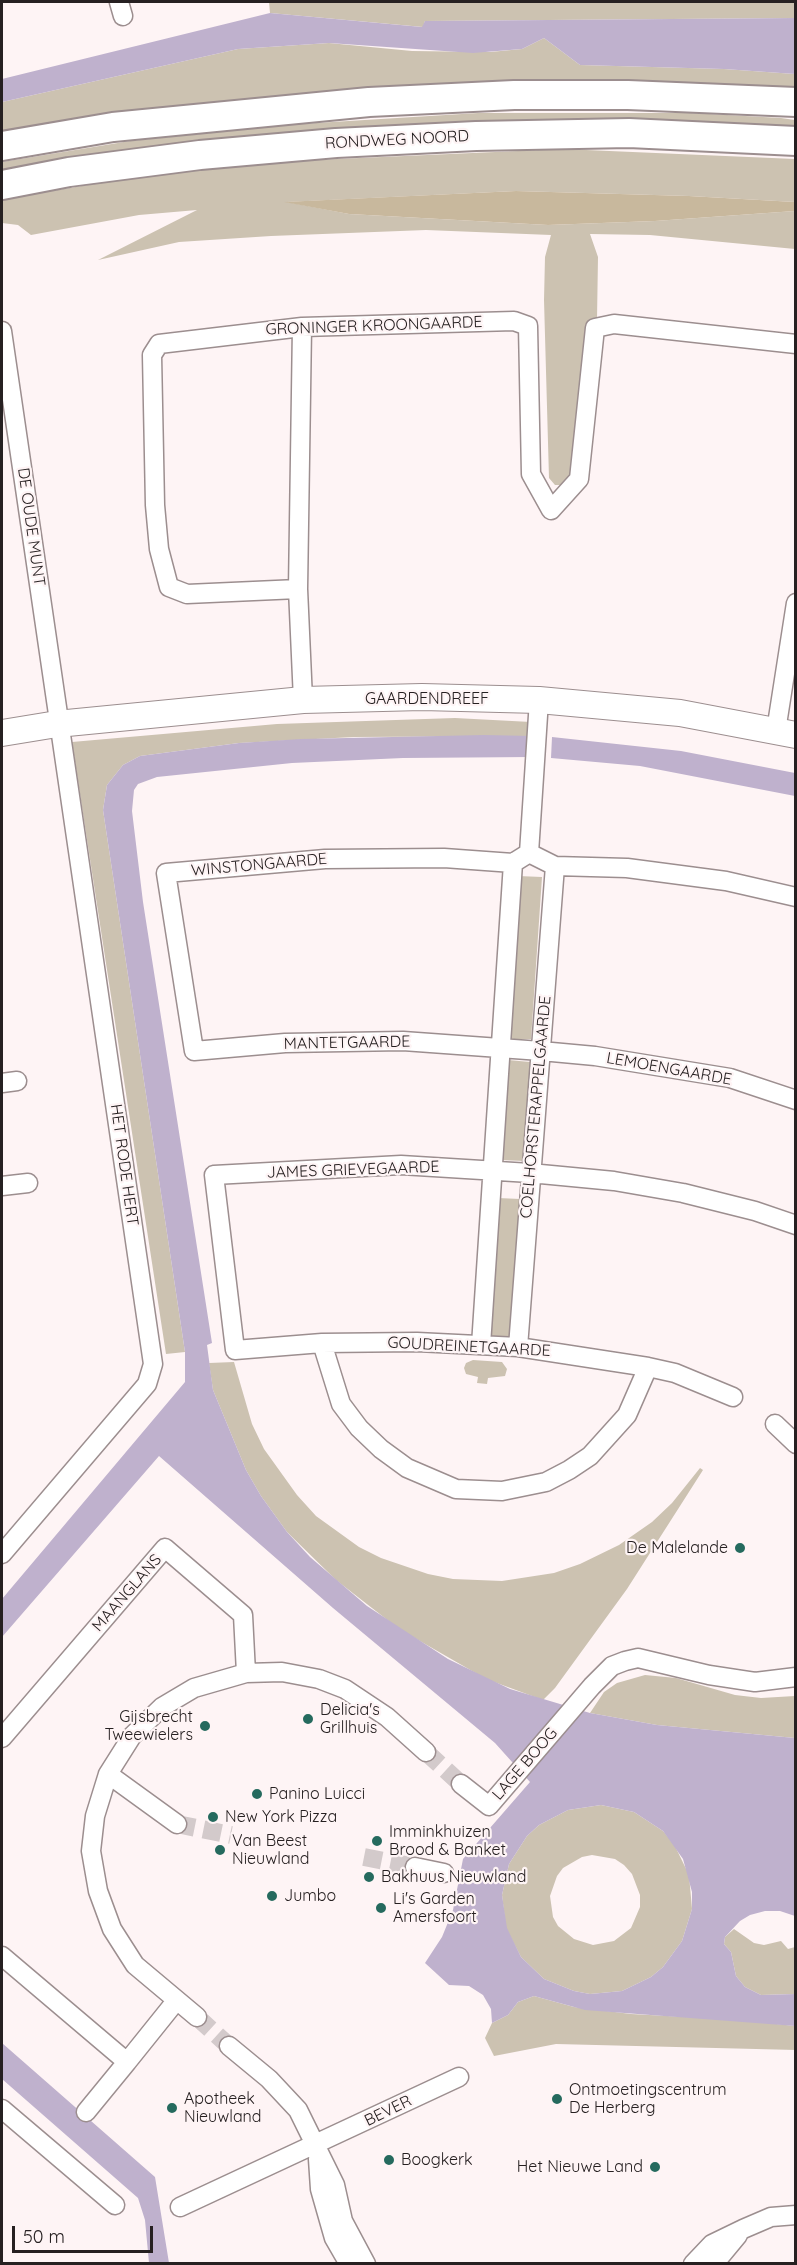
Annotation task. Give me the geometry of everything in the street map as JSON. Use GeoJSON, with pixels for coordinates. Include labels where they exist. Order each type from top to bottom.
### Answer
{"type":"FeatureCollection","features":[{"type":"Feature","properties":{"kind":"main road"},"geometry":{"type":"LineString","coordinates":[[2,146],[124,126],[369,102],[514,95],[628,95],[795,102]]}},
{"type":"Feature","properties":{"kind":"main road","name":"RONDWEG NOORD"},"geometry":{"type":"LineString","coordinates":[[2,185],[69,172],[201,155],[371,141],[629,133],[795,141]]}},
{"type":"Feature","properties":{"kind":"street","name":"GRONINGER KROONGAARDE"},"geometry":{"type":"LineString","coordinates":[[298,589],[187,594],[169,587],[159,549],[155,505],[152,355],[159,344],[302,327],[514,321],[528,326],[531,474],[551,510],[579,479],[595,328],[614,324],[795,344]]}},
{"type":"Feature","properties":{"kind":"street"},"geometry":{"type":"LineString","coordinates":[[302,327],[298,589],[303,700]]}},
{"type":"Feature","properties":{"kind":"street","name":"DE OUDE MUNT"},"geometry":{"type":"LineString","coordinates":[[2,331],[57,724]]}},
{"type":"Feature","properties":{"kind":"street"},"geometry":{"type":"LineString","coordinates":[[786,733],[795,615]]}},
{"type":"Feature","properties":{"kind":"street","name":"GAARDENDREEF"},"geometry":{"type":"LineString","coordinates":[[2,733],[57,724],[303,700],[422,697],[539,700],[680,712],[786,733]]}},
{"type":"Feature","properties":{"kind":"street"},"geometry":{"type":"LineString","coordinates":[[529,853],[539,700]]}},
{"type":"Feature","properties":{"kind":"street","name":"HET RODE HERT"},"geometry":{"type":"LineString","coordinates":[[2,1554],[147,1384],[153,1364],[57,724]]}},
{"type":"Feature","properties":{"kind":"street"},"geometry":{"type":"LineString","coordinates":[[481,1344],[513,863],[529,853]]}},
{"type":"Feature","properties":{"kind":"street"},"geometry":{"type":"LineString","coordinates":[[529,853],[555,866],[627,868],[682,875],[726,881],[795,897]]}},
{"type":"Feature","properties":{"kind":"street","name":"WINSTONGAARDE"},"geometry":{"type":"LineString","coordinates":[[194,1051],[166,873],[325,859],[444,858],[513,863]]}},
{"type":"Feature","properties":{"kind":"street","name":"COELHORSTERAPPELGAARDE"},"geometry":{"type":"LineString","coordinates":[[518,1347],[555,866]]}},
{"type":"Feature","properties":{"kind":"street","name":"MANTETGAARDE"},"geometry":{"type":"LineString","coordinates":[[194,1051],[285,1043],[403,1041],[541,1051]]}},
{"type":"Feature","properties":{"kind":"street","name":"LEMOENGAARDE"},"geometry":{"type":"LineString","coordinates":[[541,1051],[595,1056],[730,1078],[795,1100]]}},
{"type":"Feature","properties":{"kind":"street","name":"JAMES GRIEVEGAARDE"},"geometry":{"type":"LineString","coordinates":[[235,1350],[214,1175],[401,1165],[530,1173],[614,1181],[683,1193],[754,1211],[795,1225]]}},
{"type":"Feature","properties":{"kind":"street"},"geometry":{"type":"LineString","coordinates":[[2,1186],[28,1183]]}},
{"type":"Feature","properties":{"kind":"street","name":"GOUDREINETGAARDE"},"geometry":{"type":"LineString","coordinates":[[235,1350],[322,1343],[417,1342],[518,1347],[675,1373],[733,1397]]}},
{"type":"Feature","properties":{"kind":"street"},"geometry":{"type":"LineString","coordinates":[[322,1343],[341,1404],[359,1428],[381,1449],[408,1468],[456,1489],[502,1491],[546,1482],[569,1470],[590,1456],[627,1415],[648,1367]]}},
{"type":"Feature","properties":{"kind":"street"},"geometry":{"type":"LineString","coordinates":[[775,1424],[795,1444]]}},
{"type":"Feature","properties":{"kind":"street","name":"MAANGLANS"},"geometry":{"type":"LineString","coordinates":[[2,1738],[165,1548],[243,1615],[246,1673]]}},
{"type":"Feature","properties":{"kind":"street","name":"LAGE BOOG"},"geometry":{"type":"LineString","coordinates":[[467,1789],[489,1806],[612,1666],[638,1658],[709,1675],[755,1682],[795,1677]]}},
{"type":"Feature","properties":{"kind":"street"},"geometry":{"type":"LineString","coordinates":[[197,2017],[143,1974],[132,1961],[112,1929],[101,1901],[93,1870],[91,1842],[97,1808],[108,1774],[132,1736],[162,1707],[194,1688],[246,1673],[293,1674],[319,1679],[345,1689],[387,1718],[426,1752]]}},
{"type":"Feature","properties":{"kind":"street"},"geometry":{"type":"LineString","coordinates":[[108,1774],[177,1824]]}},
{"type":"Feature","properties":{"kind":"street"},"geometry":{"type":"LineString","coordinates":[[415,1867],[444,1873]]}},
{"type":"Feature","properties":{"kind":"street"},"geometry":{"type":"LineString","coordinates":[[2,1956],[127,2062]]}},
{"type":"Feature","properties":{"kind":"street"},"geometry":{"type":"LineString","coordinates":[[86,2112],[176,2001]]}},
{"type":"Feature","properties":{"kind":"street"},"geometry":{"type":"LineString","coordinates":[[229,2046],[269,2079],[298,2110],[335,2185],[343,2221],[366,2264]]}},
{"type":"Feature","properties":{"kind":"street","name":"BEVER"},"geometry":{"type":"LineString","coordinates":[[180,2207],[459,2077]]}},
{"type":"Feature","properties":{"kind":"street"},"geometry":{"type":"LineString","coordinates":[[2,2109],[115,2205]]}},
{"type":"Feature","properties":{"kind":"street"},"geometry":{"type":"LineString","coordinates":[[317,2145],[320,2189],[334,2238],[349,2264]]}},
{"type":"Feature","properties":{"kind":"street"},"geometry":{"type":"LineString","coordinates":[[693,2264],[712,2244],[743,2229],[771,2217],[795,2215]]}},
{"type":"Feature","properties":{"kind":"street"},"geometry":{"type":"LineString","coordinates":[[714,2264],[743,2229]]}},
{"type":"Feature","properties":{"kind":"shaded area"},"geometry":{"type":"Polygon","coordinates":[[[269,2],[795,2],[796,18],[425,21],[423,27],[270,13],[269,2]]]}},
{"type":"Feature","properties":{"kind":"shaded area"},"geometry":{"type":"Polygon","coordinates":[[[270,13],[422,27],[425,21],[795,18],[795,74],[724,69],[580,65],[544,38],[522,49],[473,53],[329,43],[238,49],[2,102],[2,79],[270,13]]]}},
{"type":"Feature","properties":{"kind":"shaded area"},"geometry":{"type":"Polygon","coordinates":[[[544,38],[580,65],[724,69],[795,74],[795,95],[733,91],[2,138],[2,102],[238,49],[329,43],[412,51],[490,52],[522,49],[544,38]]]}},
{"type":"Feature","properties":{"kind":"shaded area"},"geometry":{"type":"Polygon","coordinates":[[[478,113],[691,113],[795,120],[795,128],[2,178],[2,162],[130,141],[300,124],[478,113]]]}},
{"type":"Feature","properties":{"kind":"shaded area"},"geometry":{"type":"Polygon","coordinates":[[[563,149],[795,159],[795,202],[689,196],[516,191],[287,202],[349,214],[548,225],[655,221],[795,211],[795,249],[650,235],[590,234],[598,257],[597,319],[574,468],[566,483],[561,485],[555,485],[549,478],[544,300],[545,257],[551,235],[426,230],[271,236],[179,242],[98,260],[197,210],[139,215],[31,235],[18,225],[2,223],[2,199],[137,177],[269,162],[563,149]]]}},
{"type":"Feature","properties":{"kind":"shaded area"},"geometry":{"type":"Polygon","coordinates":[[[516,191],[689,196],[795,202],[795,211],[655,221],[548,225],[349,214],[284,202],[516,191]]]}},
{"type":"Feature","properties":{"kind":"shaded area"},"geometry":{"type":"Polygon","coordinates":[[[455,718],[531,722],[533,736],[354,737],[239,743],[140,756],[123,765],[107,785],[103,810],[185,1352],[166,1354],[72,742],[277,724],[455,718]]]}},
{"type":"Feature","properties":{"kind":"shaded area"},"geometry":{"type":"Polygon","coordinates":[[[533,736],[532,757],[403,758],[292,763],[157,777],[138,784],[134,790],[132,811],[143,902],[212,1343],[207,1345],[213,1390],[246,1470],[261,1496],[287,1532],[310,1557],[367,1606],[448,1659],[510,1689],[590,1713],[657,1725],[795,1738],[795,1916],[780,1911],[765,1911],[750,1915],[740,1921],[725,1937],[724,1944],[731,1952],[736,1976],[745,1987],[761,1995],[795,1994],[795,2026],[585,2010],[534,1996],[518,2002],[508,2015],[492,2023],[491,2009],[483,1995],[469,1986],[449,1985],[425,1963],[442,1937],[453,1910],[463,1859],[530,1782],[495,1743],[333,1608],[159,1456],[2,1637],[2,1599],[185,1382],[185,1352],[103,810],[107,785],[123,765],[140,756],[239,743],[301,739],[533,736]],[[601,1805],[568,1810],[539,1825],[527,1836],[509,1864],[502,1895],[507,1928],[521,1957],[544,1979],[574,1991],[590,1994],[622,1991],[651,1977],[663,1967],[682,1941],[692,1909],[692,1892],[683,1859],[663,1831],[634,1812],[601,1805]]]}},
{"type":"Feature","properties":{"kind":"shaded area"},"geometry":{"type":"Polygon","coordinates":[[[552,737],[681,751],[795,773],[795,796],[640,766],[551,758],[552,737]]]}},
{"type":"Feature","properties":{"kind":"shaded area"},"geometry":{"type":"Polygon","coordinates":[[[518,876],[542,877],[531,1039],[510,1040],[518,876]]]}},
{"type":"Feature","properties":{"kind":"shaded area"},"geometry":{"type":"Polygon","coordinates":[[[508,1060],[530,1062],[524,1161],[501,1160],[508,1060]]]}},
{"type":"Feature","properties":{"kind":"shaded area"},"geometry":{"type":"Polygon","coordinates":[[[498,1198],[520,1199],[511,1338],[490,1337],[498,1198]]]}},
{"type":"Feature","properties":{"kind":"shaded area"},"geometry":{"type":"Polygon","coordinates":[[[473,1360],[502,1362],[507,1369],[505,1376],[488,1378],[487,1384],[477,1383],[478,1377],[466,1374],[464,1368],[466,1363],[473,1360]]]}},
{"type":"Feature","properties":{"kind":"shaded area"},"geometry":{"type":"Polygon","coordinates":[[[234,1362],[252,1424],[264,1449],[297,1495],[316,1516],[359,1547],[381,1558],[428,1574],[453,1579],[502,1581],[554,1573],[580,1564],[619,1545],[652,1522],[672,1503],[700,1468],[703,1470],[627,1589],[555,1688],[543,1700],[486,1679],[399,1629],[336,1580],[287,1532],[261,1496],[246,1470],[213,1390],[209,1363],[234,1362]]]}},
{"type":"Feature","properties":{"kind":"shaded area"},"geometry":{"type":"Polygon","coordinates":[[[645,1675],[676,1678],[735,1695],[761,1698],[795,1696],[795,1738],[657,1725],[590,1713],[604,1692],[617,1683],[645,1675]]]}},
{"type":"Feature","properties":{"kind":"shaded area"},"geometry":{"type":"Polygon","coordinates":[[[601,1805],[634,1812],[663,1831],[674,1844],[689,1875],[692,1909],[682,1941],[663,1967],[651,1977],[622,1991],[590,1994],[574,1991],[544,1979],[521,1957],[506,1928],[502,1895],[509,1864],[527,1836],[539,1825],[568,1810],[601,1805]],[[592,1855],[582,1857],[563,1868],[557,1876],[550,1896],[553,1917],[558,1926],[574,1939],[593,1945],[614,1941],[631,1928],[640,1907],[640,1895],[632,1874],[615,1859],[592,1855]]]}},
{"type":"Feature","properties":{"kind":"shaded area"},"geometry":{"type":"Polygon","coordinates":[[[734,1929],[754,1943],[764,1945],[781,1941],[788,1949],[795,1947],[795,1994],[761,1995],[745,1987],[736,1976],[731,1952],[724,1944],[725,1937],[734,1929]]]}},
{"type":"Feature","properties":{"kind":"shaded area"},"geometry":{"type":"Polygon","coordinates":[[[534,1996],[574,2007],[631,2014],[740,2020],[795,2026],[796,2050],[556,2044],[494,2056],[485,2038],[492,2023],[508,2015],[518,2002],[534,1996]]]}},
{"type":"Feature","properties":{"kind":"shaded area"},"geometry":{"type":"Polygon","coordinates":[[[2,2043],[155,2177],[169,2263],[149,2263],[145,2220],[138,2198],[2,2079],[2,2043]]]}},
{"type":"Feature","properties":{"kind":"tunnel"},"geometry":{"type":"LineString","coordinates":[[426,1752],[461,1784]]}},
{"type":"Feature","properties":{"kind":"tunnel"},"geometry":{"type":"LineString","coordinates":[[177,1824],[231,1835]]}},
{"type":"Feature","properties":{"kind":"tunnel"},"geometry":{"type":"LineString","coordinates":[[364,1857],[415,1867]]}},
{"type":"Feature","properties":{"kind":"tunnel"},"geometry":{"type":"LineString","coordinates":[[197,2017],[229,2046]]}},
{"type":"Feature","properties":{"kind":"place","name":"De Malelande"},"geometry":{"type":"Point","coordinates":[740,1548]}},
{"type":"Feature","properties":{"kind":"place","name":"Delicia's Grillhuis"},"geometry":{"type":"Point","coordinates":[308,1719]}},
{"type":"Feature","properties":{"kind":"place","name":"Gijsbrecht Tweewielers"},"geometry":{"type":"Point","coordinates":[205,1726]}},
{"type":"Feature","properties":{"kind":"place","name":"Panino Luicci"},"geometry":{"type":"Point","coordinates":[257,1794]}},
{"type":"Feature","properties":{"kind":"place","name":"New York Pizza"},"geometry":{"type":"Point","coordinates":[213,1817]}},
{"type":"Feature","properties":{"kind":"place","name":"Imminkhuizen Brood & Banket"},"geometry":{"type":"Point","coordinates":[377,1841]}},
{"type":"Feature","properties":{"kind":"place","name":"Van Beest Nieuwland"},"geometry":{"type":"Point","coordinates":[220,1850]}},
{"type":"Feature","properties":{"kind":"place","name":"Bakhuus Nieuwland"},"geometry":{"type":"Point","coordinates":[369,1877]}},
{"type":"Feature","properties":{"kind":"place","name":"Jumbo"},"geometry":{"type":"Point","coordinates":[272,1896]}},
{"type":"Feature","properties":{"kind":"place","name":"Li's Garden Amersfoort"},"geometry":{"type":"Point","coordinates":[381,1908]}},
{"type":"Feature","properties":{"kind":"place","name":"Ontmoetingscentrum De Herberg"},"geometry":{"type":"Point","coordinates":[557,2099]}},
{"type":"Feature","properties":{"kind":"place","name":"Apotheek Nieuwland"},"geometry":{"type":"Point","coordinates":[172,2108]}},
{"type":"Feature","properties":{"kind":"place","name":"Boogkerk"},"geometry":{"type":"Point","coordinates":[389,2160]}},
{"type":"Feature","properties":{"kind":"place","name":"Het Nieuwe Land"},"geometry":{"type":"Point","coordinates":[655,2167]}}]}
